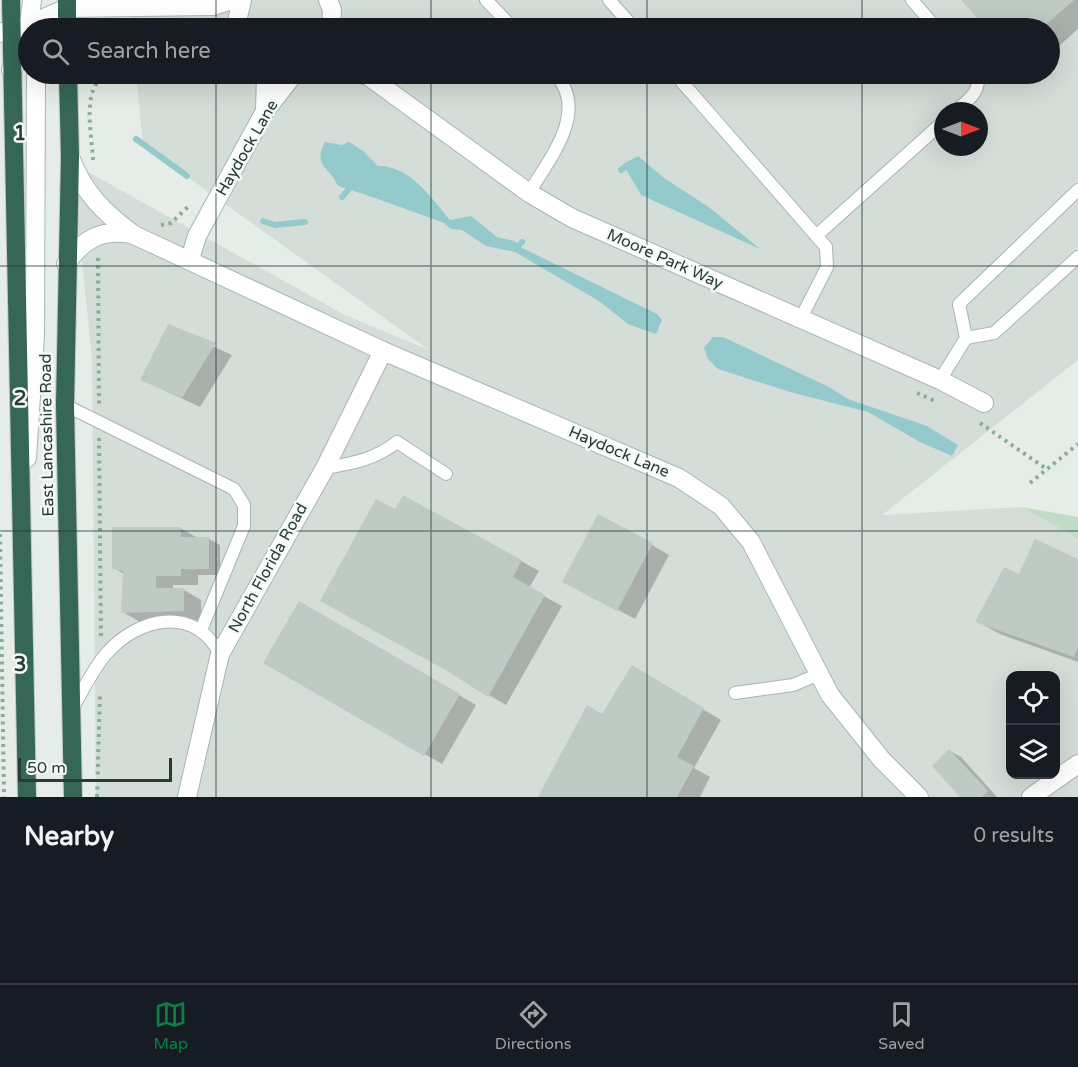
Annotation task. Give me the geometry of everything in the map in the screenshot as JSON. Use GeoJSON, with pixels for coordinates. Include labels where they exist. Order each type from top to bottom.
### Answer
{"type":"FeatureCollection","features":[{"type":"Feature","properties":{"kind":"highway","name":"East Lancashire Road"},"geometry":{"type":"LineString","coordinates":[[11,0],[19,18]]}},
{"type":"Feature","properties":{"kind":"highway","name":"East Lancashire Road"},"geometry":{"type":"LineString","coordinates":[[18,51],[13,68],[27,797]]}},
{"type":"Feature","properties":{"kind":"highway","name":"East Lancashire Road"},"geometry":{"type":"LineString","coordinates":[[68,84],[70,157],[66,264],[65,405],[74,797]]}},
{"type":"Feature","properties":{"kind":"street"},"geometry":{"type":"LineString","coordinates":[[27,18],[32,0]]}},
{"type":"Feature","properties":{"kind":"street"},"geometry":{"type":"LineString","coordinates":[[44,18],[67,4],[213,6],[233,0]]}},
{"type":"Feature","properties":{"kind":"street"},"geometry":{"type":"LineString","coordinates":[[238,18],[242,0]]}},
{"type":"Feature","properties":{"kind":"street"},"geometry":{"type":"LineString","coordinates":[[328,0],[332,18]]}},
{"type":"Feature","properties":{"kind":"street"},"geometry":{"type":"LineString","coordinates":[[22,550],[35,335],[36,84]]}},
{"type":"Feature","properties":{"kind":"street"},"geometry":{"type":"LineString","coordinates":[[265,111],[266,84]]}},
{"type":"Feature","properties":{"kind":"street","name":"Haydock Lane"},"geometry":{"type":"LineString","coordinates":[[190,259],[197,236],[265,111],[286,84]]}},
{"type":"Feature","properties":{"kind":"street","name":"Moore Park Way"},"geometry":{"type":"LineString","coordinates":[[379,84],[529,193],[572,218],[940,380],[984,403]]}},
{"type":"Feature","properties":{"kind":"street","name":"Haydock Lane"},"geometry":{"type":"LineString","coordinates":[[70,157],[78,177],[95,203],[134,235]]}},
{"type":"Feature","properties":{"kind":"street","name":"Haydock Lane"},"geometry":{"type":"LineString","coordinates":[[66,264],[77,248],[93,236],[117,231],[134,235],[190,259],[383,351],[679,478],[721,506],[751,542],[830,695],[882,760],[919,797]]}},
{"type":"Feature","properties":{"kind":"street","name":"North Florida Road"},"geometry":{"type":"LineString","coordinates":[[187,797],[220,654],[325,468],[383,351]]}},
{"type":"Feature","properties":{"kind":"street"},"geometry":{"type":"LineString","coordinates":[[1031,797],[1078,764]]}},
{"type":"Feature","properties":{"kind":"lane"},"geometry":{"type":"LineString","coordinates":[[486,0],[503,18]]}},
{"type":"Feature","properties":{"kind":"lane"},"geometry":{"type":"LineString","coordinates":[[609,0],[625,18]]}},
{"type":"Feature","properties":{"kind":"lane"},"geometry":{"type":"LineString","coordinates":[[912,0],[927,18]]}},
{"type":"Feature","properties":{"kind":"lane"},"geometry":{"type":"LineString","coordinates":[[529,193],[562,137],[568,118],[568,98],[560,84]]}},
{"type":"Feature","properties":{"kind":"lane"},"geometry":{"type":"LineString","coordinates":[[684,84],[818,235],[826,247],[827,267],[800,320]]}},
{"type":"Feature","properties":{"kind":"lane"},"geometry":{"type":"LineString","coordinates":[[966,102],[975,93],[979,84]]}},
{"type":"Feature","properties":{"kind":"lane"},"geometry":{"type":"LineString","coordinates":[[818,235],[934,130]]}},
{"type":"Feature","properties":{"kind":"lane"},"geometry":{"type":"LineString","coordinates":[[940,380],[966,339],[959,304],[1078,190]]}},
{"type":"Feature","properties":{"kind":"lane"},"geometry":{"type":"LineString","coordinates":[[966,339],[994,333],[1078,256]]}},
{"type":"Feature","properties":{"kind":"lane"},"geometry":{"type":"LineString","coordinates":[[65,405],[99,424],[234,489],[244,505],[244,526],[201,630]]}},
{"type":"Feature","properties":{"kind":"lane"},"geometry":{"type":"LineString","coordinates":[[325,468],[365,461],[381,455],[397,442],[446,474]]}},
{"type":"Feature","properties":{"kind":"lane"},"geometry":{"type":"LineString","coordinates":[[72,709],[101,662],[124,638],[140,627],[165,621],[183,623],[201,630],[212,640],[220,654]]}},
{"type":"Feature","properties":{"kind":"lane"},"geometry":{"type":"LineString","coordinates":[[735,693],[793,685],[819,674]]}},
{"type":"Feature","properties":{"kind":"path"},"geometry":{"type":"LineString","coordinates":[[95,172],[91,95],[96,84]]}},
{"type":"Feature","properties":{"kind":"path"},"geometry":{"type":"LineString","coordinates":[[155,224],[171,223],[193,202]]}},
{"type":"Feature","properties":{"kind":"path"},"geometry":{"type":"LineString","coordinates":[[97,797],[101,662],[96,261],[101,251]]}},
{"type":"Feature","properties":{"kind":"path"},"geometry":{"type":"LineString","coordinates":[[1030,483],[1078,444]]}},
{"type":"Feature","properties":{"kind":"path"},"geometry":{"type":"LineString","coordinates":[[0,534],[4,797]]}},
{"type":"Feature","properties":{"kind":"shaded area"},"geometry":{"type":"Polygon","coordinates":[[[129,0],[1078,0],[1078,360],[882,515],[1021,507],[1078,538],[1078,797],[96,797],[92,359],[72,163],[345,315],[429,350],[143,145],[137,84],[1060,84],[1060,18],[131,18],[129,0]]]}},
{"type":"Feature","properties":{"kind":"green space"},"geometry":{"type":"Polygon","coordinates":[[[1021,507],[1078,517],[1078,538],[1021,507]]]}},
{"type":"Feature","properties":{"kind":"water"},"geometry":{"type":"Polygon","coordinates":[[[325,142],[342,145],[349,142],[363,151],[378,166],[390,167],[410,177],[428,193],[450,220],[471,216],[497,237],[515,241],[518,246],[657,314],[662,320],[656,334],[628,324],[599,301],[515,252],[486,246],[462,230],[451,229],[444,223],[338,186],[321,162],[321,150],[325,142]]]}},
{"type":"Feature","properties":{"kind":"water"},"geometry":{"type":"Polygon","coordinates":[[[638,156],[664,178],[710,208],[760,249],[641,195],[623,164],[638,156]]]}},
{"type":"Feature","properties":{"kind":"water"},"geometry":{"type":"Polygon","coordinates":[[[713,337],[723,337],[829,387],[848,399],[927,426],[958,445],[952,456],[920,442],[868,412],[790,392],[718,369],[708,359],[704,348],[713,337]]]}},
{"type":"Feature","properties":{"kind":"building"},"geometry":{"type":"Polygon","coordinates":[[[961,0],[1074,0],[1053,18],[977,18],[961,0]]]}},
{"type":"Feature","properties":{"kind":"building"},"geometry":{"type":"Polygon","coordinates":[[[168,324],[216,343],[182,398],[140,380],[168,324]]]}},
{"type":"Feature","properties":{"kind":"building"},"geometry":{"type":"Polygon","coordinates":[[[403,495],[522,560],[513,577],[545,595],[488,697],[449,672],[320,601],[376,499],[395,509],[403,495]]]}},
{"type":"Feature","properties":{"kind":"building"},"geometry":{"type":"Polygon","coordinates":[[[598,514],[653,543],[617,611],[562,582],[598,514]]]}},
{"type":"Feature","properties":{"kind":"building"},"geometry":{"type":"Polygon","coordinates":[[[112,527],[181,527],[181,537],[209,537],[209,569],[181,569],[181,576],[156,576],[156,588],[184,588],[184,611],[121,613],[123,571],[112,569],[112,527]]]}},
{"type":"Feature","properties":{"kind":"building"},"geometry":{"type":"Polygon","coordinates":[[[1035,539],[1078,559],[1078,647],[1074,657],[975,622],[1004,567],[1019,574],[1035,539]]]}},
{"type":"Feature","properties":{"kind":"building"},"geometry":{"type":"Polygon","coordinates":[[[299,601],[460,694],[424,756],[263,663],[299,601]]]}},
{"type":"Feature","properties":{"kind":"building"},"geometry":{"type":"Polygon","coordinates":[[[632,665],[704,708],[677,757],[694,766],[677,797],[538,797],[587,705],[602,714],[632,665]]]}},
{"type":"Feature","properties":{"kind":"building"},"geometry":{"type":"Polygon","coordinates":[[[949,749],[988,791],[982,797],[960,797],[932,766],[949,749]]]}},
{"type":"Feature","properties":{"kind":"waterway"},"geometry":{"type":"LineString","coordinates":[[136,139],[187,176]]}},
{"type":"Feature","properties":{"kind":"waterway"},"geometry":{"type":"LineString","coordinates":[[621,170],[625,167]]}},
{"type":"Feature","properties":{"kind":"waterway"},"geometry":{"type":"LineString","coordinates":[[342,197],[349,189]]}},
{"type":"Feature","properties":{"kind":"waterway"},"geometry":{"type":"LineString","coordinates":[[263,221],[275,225],[305,222]]}},
{"type":"Feature","properties":{"kind":"waterway"},"geometry":{"type":"LineString","coordinates":[[518,246],[522,242]]}}]}
